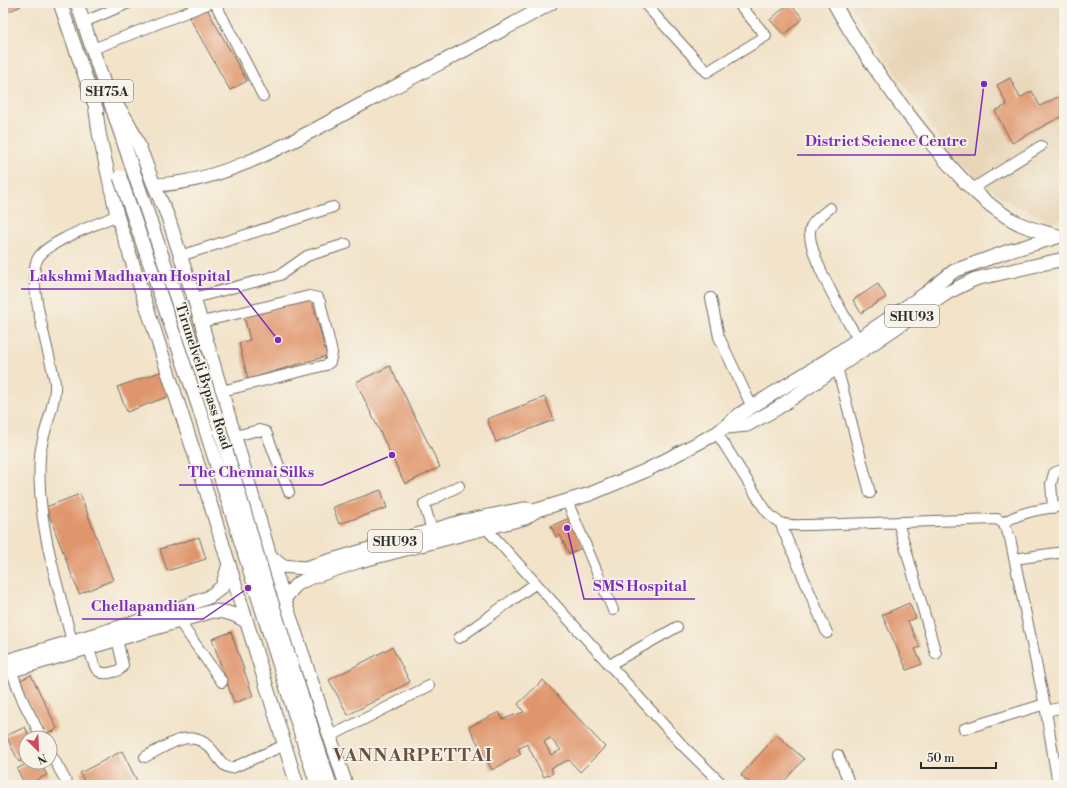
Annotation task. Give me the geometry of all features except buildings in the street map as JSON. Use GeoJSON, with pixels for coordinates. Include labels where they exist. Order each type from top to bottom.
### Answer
{"type":"FeatureCollection","features":[{"type":"Feature","properties":{"kind":"main road","name":"Tirunelveli Bypass Road"},"geometry":{"type":"LineString","coordinates":[[60,3],[198,405],[317,785]]}},
{"type":"Feature","properties":{"kind":"main road","name":"Tirunelveli Bypass Road"},"geometry":{"type":"LineString","coordinates":[[77,3],[212,403],[265,581],[330,785]]}},
{"type":"Feature","properties":{"kind":"main road"},"geometry":{"type":"LineString","coordinates":[[154,185],[190,182],[238,167],[299,137],[550,3]]}},
{"type":"Feature","properties":{"kind":"main road"},"geometry":{"type":"LineString","coordinates":[[834,3],[845,23],[889,88],[953,170],[972,189],[1020,224],[1061,236]]}},
{"type":"Feature","properties":{"kind":"main road"},"geometry":{"type":"LineString","coordinates":[[110,99],[120,107],[128,121],[168,217],[202,322],[270,556],[308,666],[346,785]]}},
{"type":"Feature","properties":{"kind":"main road"},"geometry":{"type":"LineString","coordinates":[[95,104],[99,133],[117,215],[248,622],[297,785]]}},
{"type":"Feature","properties":{"kind":"main road","name":"SHU93"},"geometry":{"type":"LineString","coordinates":[[284,599],[296,585],[307,579],[360,561],[485,527],[525,518],[537,510],[590,494],[645,471],[722,430],[740,414],[858,339],[925,294],[954,270],[1061,236]]}},
{"type":"Feature","properties":{"kind":"main road","name":"SHU93"},"geometry":{"type":"LineString","coordinates":[[722,430],[747,425],[776,409],[947,293],[975,279],[1064,259]]}},
{"type":"Feature","properties":{"kind":"main road"},"geometry":{"type":"LineString","coordinates":[[217,526],[217,514],[223,504],[244,497],[256,510]]}},
{"type":"Feature","properties":{"kind":"main road","name":"SHU93"},"geometry":{"type":"LineString","coordinates":[[270,556],[282,566],[305,568],[432,530],[523,509],[537,510]]}},
{"type":"Feature","properties":{"kind":"main road"},"geometry":{"type":"LineString","coordinates":[[6,668],[72,642],[168,612],[209,597],[222,587],[229,564]]}},
{"type":"Feature","properties":{"kind":"main road"},"geometry":{"type":"LineString","coordinates":[[6,668],[89,647],[213,612],[225,611],[248,622]]}},
{"type":"Feature","properties":{"kind":"main road"},"geometry":{"type":"LineString","coordinates":[[265,678],[271,686],[276,689],[304,681],[307,675],[308,666]]}},
{"type":"Feature","properties":{"kind":"street"},"geometry":{"type":"LineString","coordinates":[[84,22],[129,3]]}},
{"type":"Feature","properties":{"kind":"street"},"geometry":{"type":"LineString","coordinates":[[93,49],[210,3]]}},
{"type":"Feature","properties":{"kind":"street"},"geometry":{"type":"LineString","coordinates":[[215,3],[263,96]]}},
{"type":"Feature","properties":{"kind":"street"},"geometry":{"type":"LineString","coordinates":[[644,3],[707,72],[766,36],[738,3]]}},
{"type":"Feature","properties":{"kind":"street"},"geometry":{"type":"LineString","coordinates":[[972,189],[1040,146]]}},
{"type":"Feature","properties":{"kind":"street"},"geometry":{"type":"LineString","coordinates":[[180,256],[333,207]]}},
{"type":"Feature","properties":{"kind":"street"},"geometry":{"type":"LineString","coordinates":[[830,208],[816,219],[810,229],[811,240],[825,277],[858,339]]}},
{"type":"Feature","properties":{"kind":"street"},"geometry":{"type":"LineString","coordinates":[[72,642],[44,534],[40,489],[40,456],[55,385],[40,318],[35,267],[38,258],[62,240],[117,215]]}},
{"type":"Feature","properties":{"kind":"street"},"geometry":{"type":"LineString","coordinates":[[194,298],[280,275],[307,256],[346,244]]}},
{"type":"Feature","properties":{"kind":"street"},"geometry":{"type":"LineString","coordinates":[[202,322],[309,296],[318,298],[320,302],[332,353],[330,362],[326,365],[222,391]]}},
{"type":"Feature","properties":{"kind":"street"},"geometry":{"type":"LineString","coordinates":[[711,298],[719,337],[752,407]]}},
{"type":"Feature","properties":{"kind":"street"},"geometry":{"type":"LineString","coordinates":[[837,367],[870,493]]}},
{"type":"Feature","properties":{"kind":"street"},"geometry":{"type":"LineString","coordinates":[[235,436],[259,430],[266,432],[288,492]]}},
{"type":"Feature","properties":{"kind":"street"},"geometry":{"type":"LineString","coordinates":[[722,430],[765,509],[772,519],[781,524],[997,519],[1003,523],[1010,538],[1046,707],[1058,785]]}},
{"type":"Feature","properties":{"kind":"street"},"geometry":{"type":"LineString","coordinates":[[1053,508],[1051,478],[1054,473],[1064,469]]}},
{"type":"Feature","properties":{"kind":"street"},"geometry":{"type":"LineString","coordinates":[[432,530],[424,504],[460,486]]}},
{"type":"Feature","properties":{"kind":"street"},"geometry":{"type":"LineString","coordinates":[[567,501],[613,610]]}},
{"type":"Feature","properties":{"kind":"street"},"geometry":{"type":"LineString","coordinates":[[1003,523],[1025,512],[1064,506]]}},
{"type":"Feature","properties":{"kind":"street"},"geometry":{"type":"LineString","coordinates":[[898,522],[936,654]]}},
{"type":"Feature","properties":{"kind":"street"},"geometry":{"type":"LineString","coordinates":[[781,524],[827,633]]}},
{"type":"Feature","properties":{"kind":"street"},"geometry":{"type":"LineString","coordinates":[[485,527],[683,746],[723,785]]}},
{"type":"Feature","properties":{"kind":"street"},"geometry":{"type":"LineString","coordinates":[[1014,559],[1064,552]]}},
{"type":"Feature","properties":{"kind":"street"},"geometry":{"type":"LineString","coordinates":[[458,638],[536,583]]}},
{"type":"Feature","properties":{"kind":"street"},"geometry":{"type":"LineString","coordinates":[[179,621],[222,682]]}},
{"type":"Feature","properties":{"kind":"street"},"geometry":{"type":"LineString","coordinates":[[609,665],[677,627]]}},
{"type":"Feature","properties":{"kind":"street"},"geometry":{"type":"LineString","coordinates":[[89,647],[99,672],[108,674],[117,671],[124,665],[117,639]]}},
{"type":"Feature","properties":{"kind":"street"},"geometry":{"type":"LineString","coordinates":[[6,668],[38,730]]}},
{"type":"Feature","properties":{"kind":"street"},"geometry":{"type":"LineString","coordinates":[[331,736],[429,686]]}},
{"type":"Feature","properties":{"kind":"street"},"geometry":{"type":"LineString","coordinates":[[964,729],[1046,707],[1064,707]]}},
{"type":"Feature","properties":{"kind":"street"},"geometry":{"type":"LineString","coordinates":[[145,757],[181,738],[190,736],[200,739],[209,745],[223,764],[232,768],[285,745]]}},
{"type":"Feature","properties":{"kind":"street"},"geometry":{"type":"LineString","coordinates":[[838,755],[850,785]]}},
{"type":"Feature","properties":{"kind":"street"},"geometry":{"type":"LineString","coordinates":[[58,767],[68,785]]}},
{"type":"Feature","properties":{"kind":"shaded area"},"geometry":{"type":"Polygon","coordinates":[[[852,3],[1064,3],[1064,219],[1049,221],[1004,199],[954,159],[853,9],[852,3]]]}},
{"type":"Feature","properties":{"kind":"place","name":"District Science Centre"},"geometry":{"type":"Point","coordinates":[984,84]}},
{"type":"Feature","properties":{"kind":"place","name":"Lakshmi Madhavan Hospital"},"geometry":{"type":"Point","coordinates":[278,340]}},
{"type":"Feature","properties":{"kind":"place","name":"The Chennai Silks"},"geometry":{"type":"Point","coordinates":[392,455]}},
{"type":"Feature","properties":{"kind":"place","name":"SMS Hospital"},"geometry":{"type":"Point","coordinates":[567,528]}},
{"type":"Feature","properties":{"kind":"place","name":"Chellapandian"},"geometry":{"type":"Point","coordinates":[248,588]}},
{"type":"Feature","properties":{"kind":"district","name":"VANNARPETTAI"},"geometry":{"type":"Point","coordinates":[413,755]}}]}
